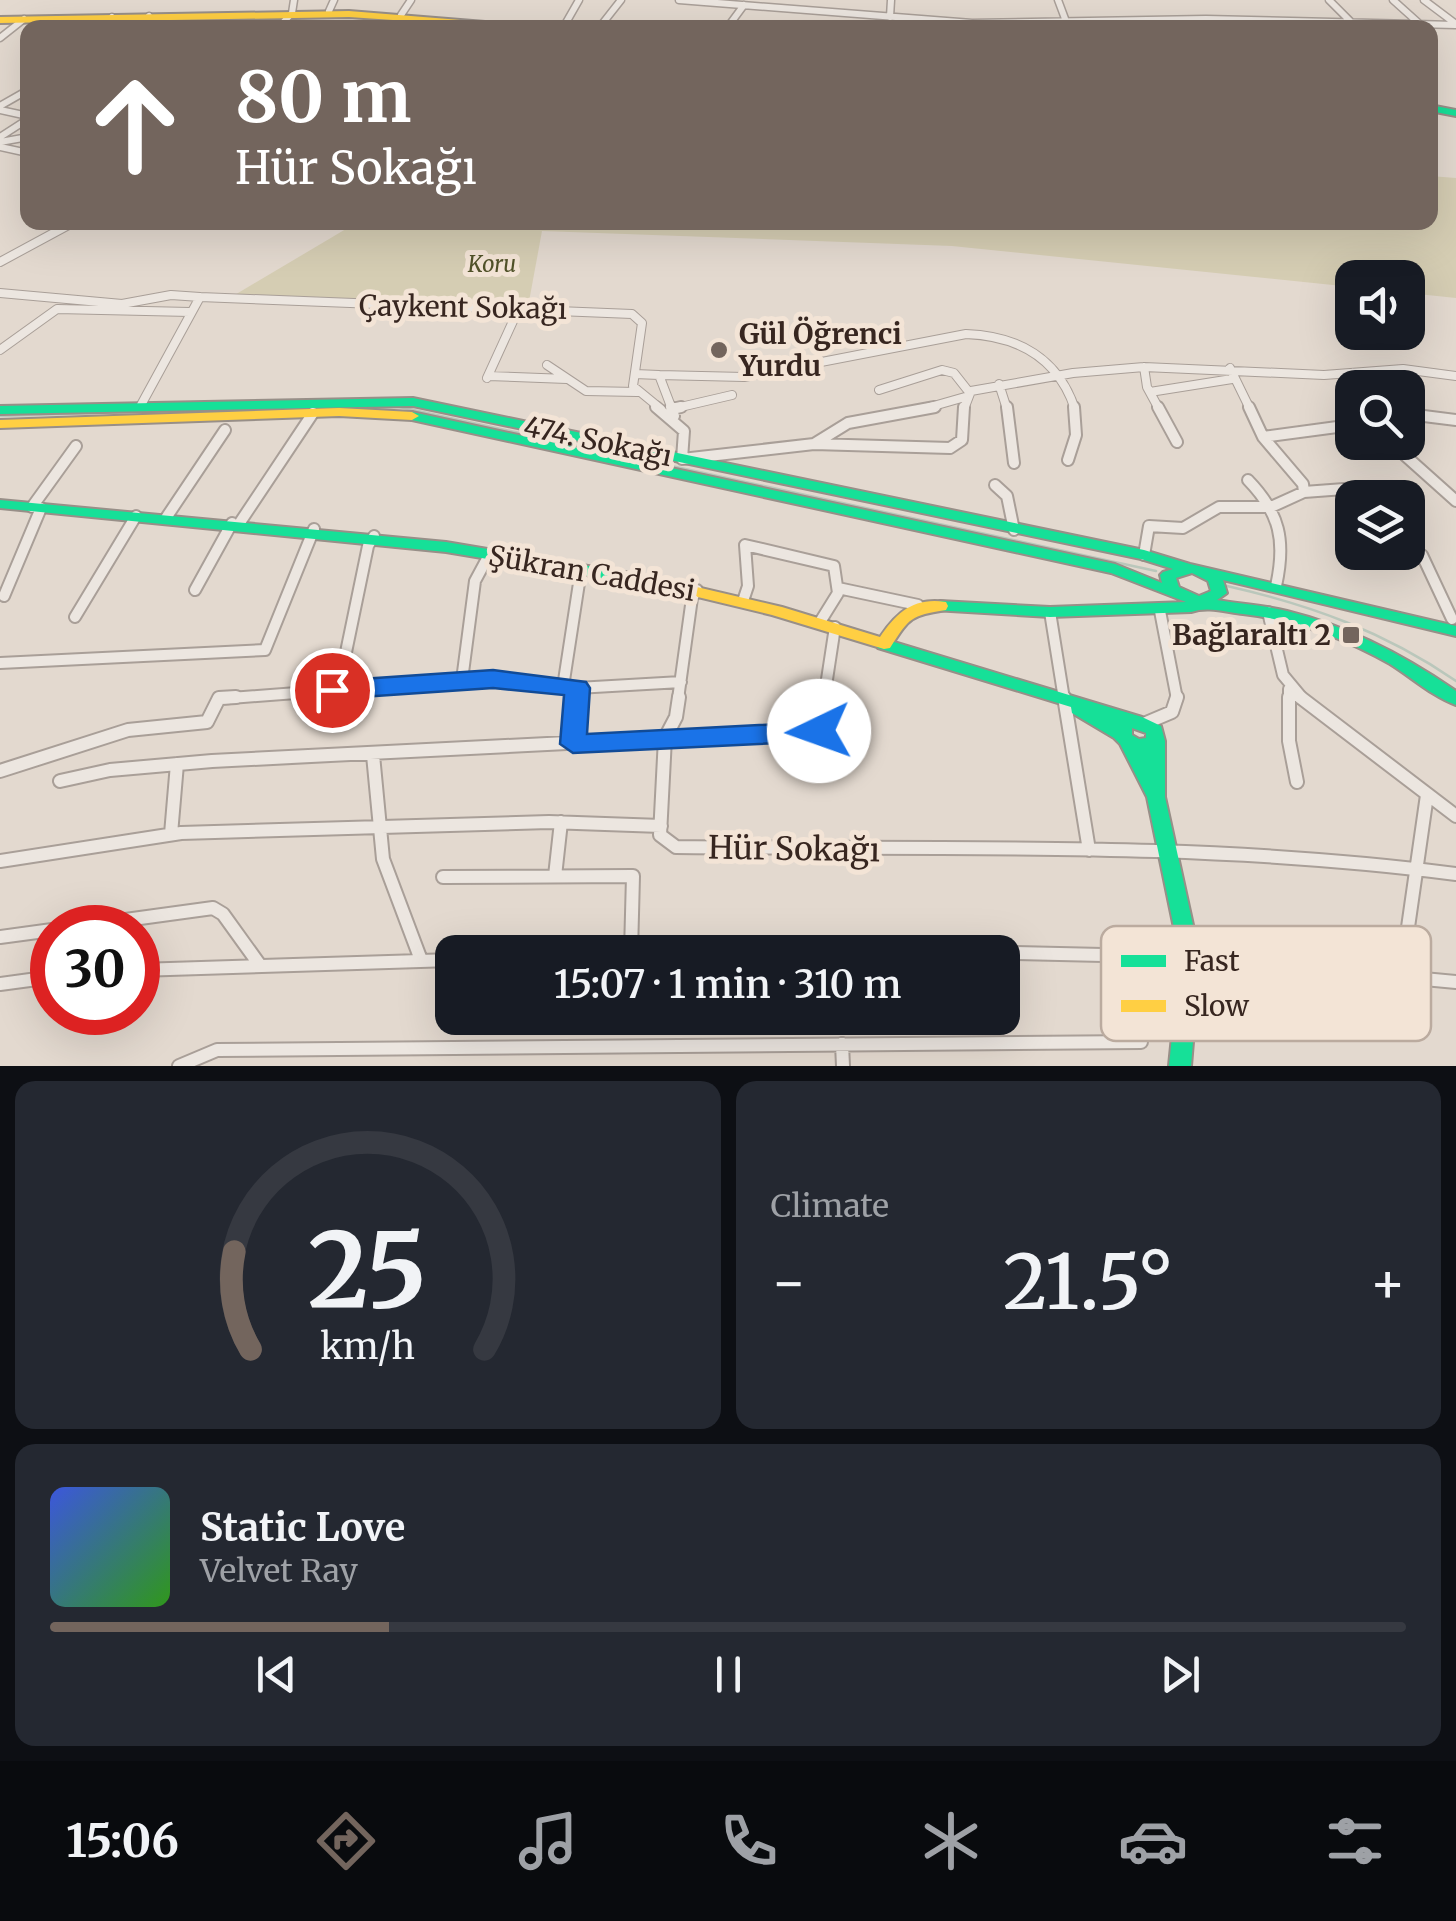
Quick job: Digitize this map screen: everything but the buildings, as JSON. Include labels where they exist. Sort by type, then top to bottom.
[{"type":"street","points":[[401,15],[411,0]]},
{"type":"street","points":[[605,20],[622,0]]},
{"type":"street","points":[[679,0],[965,20]]},
{"type":"street","points":[[890,17],[891,0]]},
{"type":"street","points":[[1329,0],[1348,20]]},
{"type":"street","points":[[1393,0],[1415,20]]},
{"type":"street","points":[[1424,0],[1456,25]]},
{"type":"street","points":[[733,20],[744,5]]},
{"type":"street","points":[[171,20],[293,6],[331,6],[434,20]]},
{"type":"street","points":[[0,20],[52,20]]},
{"type":"street","points":[[1159,20],[1248,20]]},
{"type":"street","points":[[0,38],[20,22]]},
{"type":"street","points":[[0,142],[20,125]]},
{"type":"street","points":[[0,262],[59,230]]},
{"type":"street","name":"Çaykent Sokağı","points":[[0,293],[122,304],[171,294],[636,315],[642,324],[636,392]]},
{"type":"street","points":[[141,406],[200,297]]},
{"type":"street","points":[[0,350],[46,314],[61,308],[190,312]]},
{"type":"street","points":[[519,308],[487,378],[568,379]]},
{"type":"street","points":[[635,374],[744,377],[979,333],[1020,341],[1060,375],[1077,416],[1076,442],[1068,460]]},
{"type":"street","points":[[548,365],[591,392],[636,392],[673,413],[732,395]]},
{"type":"street","points":[[1144,367],[1150,392],[1177,442]]},
{"type":"street","points":[[814,444],[854,421],[928,410],[999,384],[1060,375],[1144,367],[1231,374],[1335,373]]},
{"type":"street","points":[[659,375],[686,439],[682,459],[814,444],[950,448],[962,440],[967,394],[954,374],[945,370],[879,390]]},
{"type":"street","points":[[1425,372],[1456,376]]},
{"type":"street","points":[[1150,392],[1231,374]]},
{"type":"street","points":[[1231,374],[1264,437],[1303,484],[1304,492]]},
{"type":"street","points":[[999,384],[1006,401],[1014,463]]},
{"type":"street","name":"474. Sokağı","points":[[0,424],[413,402],[1144,555],[1412,623],[1455,623]]},
{"type":"street","points":[[195,590],[235,523],[315,407]]},
{"type":"street","name":"474. Sokağı","points":[[0,410],[315,407],[389,413],[1115,570],[1200,601]]},
{"type":"street","points":[[1425,416],[1456,420]]},
{"type":"street","points":[[1264,437],[1335,427]]},
{"type":"street","points":[[166,518],[224,430]]},
{"type":"street","points":[[4,596],[37,508],[76,446]]},
{"type":"street","points":[[1414,460],[1451,488],[1456,501]]},
{"type":"street","points":[[1248,480],[1272,507],[1285,548],[1276,586]]},
{"type":"street","points":[[995,484],[1006,496],[1014,530]]},
{"type":"street","points":[[1144,555],[1148,526],[1183,528],[1224,506],[1272,507],[1304,492],[1335,490]]},
{"type":"street","name":"Şükran Caddesi","points":[[0,504],[314,528],[697,590],[828,625],[1061,699]]},
{"type":"street","points":[[76,617],[136,516]]},
{"type":"street","points":[[0,663],[265,650],[314,528]]},
{"type":"street","points":[[345,656],[368,546],[374,536]]},
{"type":"street","points":[[60,781],[177,764],[819,731],[828,625],[838,588],[834,566],[745,546],[748,586],[743,601]]},
{"type":"street","points":[[462,680],[475,581],[489,555]]},
{"type":"street","points":[[1425,561],[1455,623]]},
{"type":"street","points":[[838,588],[918,605],[1050,612],[1160,610],[1192,607],[1212,598],[1221,589],[1216,578],[1193,568],[1172,572],[1170,589],[1160,610],[1178,702],[1172,712],[1123,725],[1124,738],[1156,797]]},
{"type":"street","points":[[563,687],[580,570]]},
{"type":"street","points":[[0,861],[171,834],[561,822],[660,826],[666,738],[676,717],[697,590]]},
{"type":"street","points":[[1200,601],[1268,612],[1370,642],[1456,699]]},
{"type":"street","points":[[884,644],[904,613],[918,605]]},
{"type":"street","points":[[1050,612],[1088,850]]},
{"type":"street","points":[[1268,612],[1289,688],[1289,741],[1297,782]]},
{"type":"street","points":[[0,770],[128,730],[207,722],[219,698],[462,680],[514,680],[577,688],[680,682]]},
{"type":"street","points":[[573,744],[577,688]]},
{"type":"street","points":[[1289,688],[1456,816]]},
{"type":"street","points":[[1061,699],[1141,722],[1157,732],[1156,797],[1184,926]]},
{"type":"street","points":[[1061,699],[1124,738],[1144,746],[1156,741]]},
{"type":"street","points":[[373,755],[383,826],[383,859],[421,960]]},
{"type":"street","points":[[171,834],[177,764]]},
{"type":"street","points":[[1409,926],[1427,795]]},
{"type":"street","points":[[555,876],[561,822]]},
{"type":"street","name":"Hür Sokağı","points":[[660,826],[660,836],[676,847],[1088,850],[1299,858],[1456,874]]},
{"type":"street","points":[[443,877],[633,876],[631,935]]},
{"type":"street","points":[[160,915],[213,908],[223,914],[259,964]]},
{"type":"street","points":[[0,938],[30,933]]},
{"type":"street","points":[[1020,953],[1101,955]]},
{"type":"street","points":[[160,969],[435,960]]},
{"type":"street","points":[[0,984],[30,979]]},
{"type":"street","points":[[1431,979],[1456,982]]},
{"type":"street","points":[[1180,1066],[1182,1041]]},
{"type":"street","points":[[179,1066],[217,1050],[1142,1042]]},
{"type":"street","points":[[842,1044],[844,1066]]},
{"type":"green space","name":"Koru","points":[[1438,177],[1456,178],[1456,298],[1425,295],[1425,260],[1335,260],[1335,285],[952,246],[542,231],[528,307],[233,296],[344,230],[1438,230]]},
{"type":"waterway","points":[[395,406],[1156,571]]},
{"type":"waterway","points":[[0,416],[162,411]]},
{"type":"waterway","points":[[1227,586],[1346,622],[1402,648],[1456,681]]},
{"type":"traffic: fast","points":[[1438,110],[1456,113]]},
{"type":"traffic: fast","points":[[0,410],[413,402],[1144,555],[1187,568]]},
{"type":"traffic: fast","points":[[412,416],[1115,569],[1176,594]]},
{"type":"traffic: fast","points":[[0,504],[446,547],[654,582]]},
{"type":"traffic: fast","points":[[1201,601],[1219,593],[1215,578],[1193,568],[1168,575],[1172,590],[1199,601],[1284,615],[1352,638],[1416,672],[1456,699]]},
{"type":"traffic: fast","points":[[1208,571],[1456,631]]},
{"type":"traffic: fast","points":[[940,606],[1050,612],[1191,607],[1199,601]]},
{"type":"traffic: fast","points":[[884,644],[1136,721]]},
{"type":"traffic: fast","points":[[1078,709],[1121,734]]},
{"type":"traffic: fast","points":[[1136,721],[1155,730],[1155,743],[1137,746],[1123,738],[1123,725],[1136,721]]},
{"type":"traffic: fast","points":[[1156,741],[1156,797]]},
{"type":"traffic: fast","points":[[1128,742],[1156,797],[1183,926]]},
{"type":"traffic: fast","points":[[1180,1066],[1182,1041]]},
{"type":"traffic: slow","points":[[0,20],[349,14],[438,20]]},
{"type":"traffic: slow","points":[[0,424],[339,412],[412,416]]},
{"type":"traffic: slow","points":[[654,582],[776,611],[884,644],[906,614],[920,607],[940,606]]},
{"type":"place","name":"Gül Öğrenci Yurdu","points":[[719,350]]},
{"type":"place","name":"Bağlaraltı 2","points":[[1351,635]]},
{"type":"route","points":[[332,690],[493,679],[577,688],[573,744],[819,731]]}]
